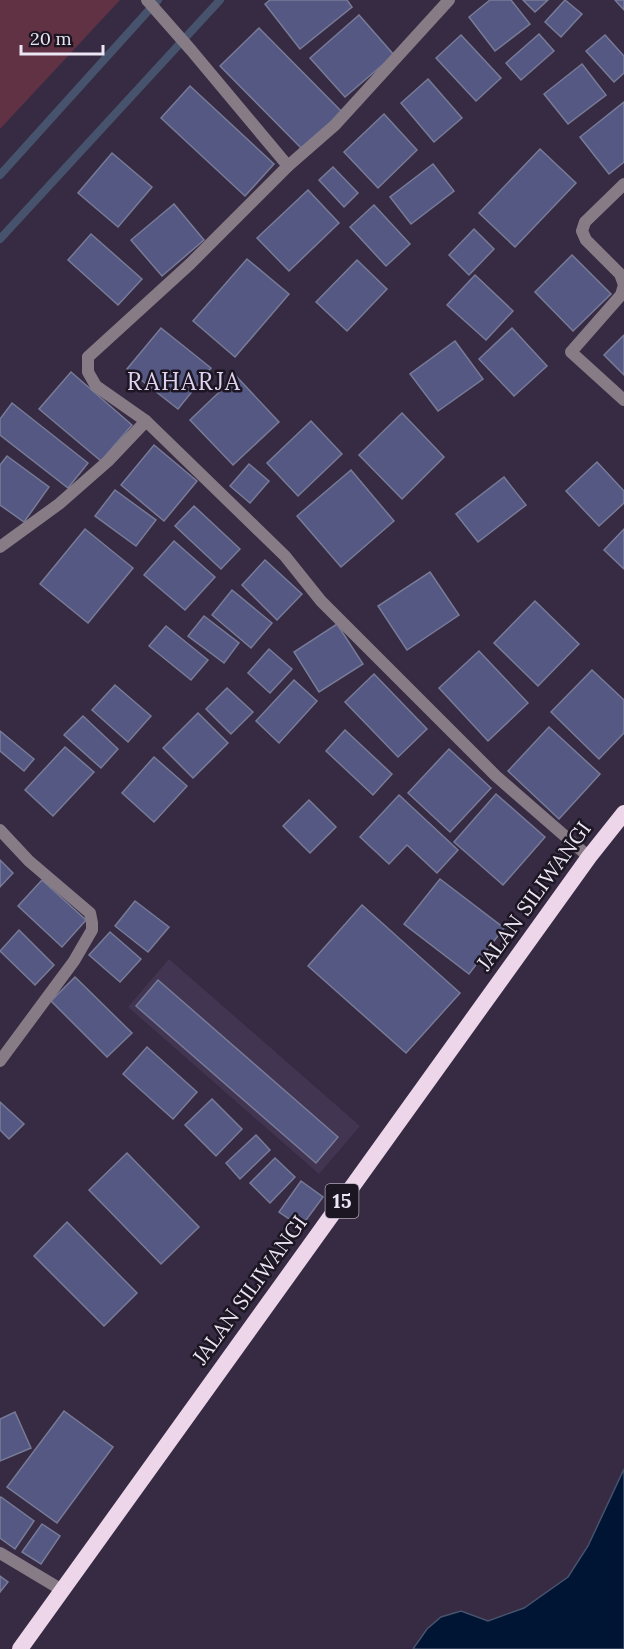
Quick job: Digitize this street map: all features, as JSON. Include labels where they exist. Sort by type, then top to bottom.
[{"type":"highway","name":"JALAN SILIWANGI","points":[[20,1649],[589,857],[624,813]]},
{"type":"street","points":[[449,0],[335,125],[288,166],[190,264],[88,357],[88,372],[96,386],[146,421],[285,556],[321,601],[496,776],[589,857]]},
{"type":"street","points":[[147,1],[288,166]]},
{"type":"street","points":[[624,184],[585,222],[582,231],[586,240],[621,274],[624,285],[621,295],[571,352],[624,400]]},
{"type":"street","points":[[0,547],[59,504],[108,461],[146,421]]},
{"type":"street","points":[[0,831],[29,861],[90,913],[92,930],[74,961],[0,1061]]},
{"type":"street","points":[[0,1553],[62,1590]]},
{"type":"shaded area","points":[[0,0],[120,0],[0,129]]},
{"type":"shaded area","points":[[169,959],[360,1126],[319,1174],[128,1007]]},
{"type":"water","points":[[624,1469],[624,1649],[413,1649],[427,1629],[441,1617],[461,1611],[488,1621],[524,1608],[568,1577],[588,1546]]},
{"type":"building","points":[[270,0],[347,0],[352,7],[300,49],[265,4]]},
{"type":"building","points":[[490,0],[511,0],[530,24],[495,51],[469,17]]},
{"type":"building","points":[[523,0],[548,0],[535,12]]},
{"type":"building","points":[[565,0],[582,14],[561,37],[545,22]]},
{"type":"building","points":[[615,0],[624,0],[624,10]]},
{"type":"building","points":[[359,15],[394,55],[345,97],[310,58]]},
{"type":"building","points":[[259,28],[342,112],[303,150],[220,66]]},
{"type":"building","points":[[539,34],[554,51],[521,80],[506,63]]},
{"type":"building","points":[[461,35],[501,78],[476,101],[436,58]]},
{"type":"building","points":[[605,35],[624,56],[624,73],[614,82],[586,51]]},
{"type":"building","points":[[582,64],[606,95],[568,124],[544,94]]},
{"type":"building","points":[[428,79],[462,118],[434,142],[401,103]]},
{"type":"building","points":[[190,86],[274,164],[245,196],[161,118]]},
{"type":"building","points":[[624,102],[624,162],[609,174],[580,137]]},
{"type":"building","points":[[384,114],[417,150],[378,188],[344,152]]},
{"type":"building","points":[[540,149],[576,183],[515,247],[479,213]]},
{"type":"building","points":[[112,153],[152,187],[118,227],[78,193]]},
{"type":"building","points":[[433,164],[454,191],[411,224],[390,197]]},
{"type":"building","points":[[333,167],[358,193],[344,207],[319,180]]},
{"type":"building","points":[[308,190],[339,223],[289,271],[257,238]]},
{"type":"building","points":[[174,204],[204,240],[162,276],[131,240]]},
{"type":"building","points":[[374,205],[410,244],[386,266],[350,227]]},
{"type":"building","points":[[474,229],[494,249],[469,275],[449,255]]},
{"type":"building","points":[[91,234],[142,279],[118,305],[68,260]]},
{"type":"building","points":[[572,255],[611,294],[573,331],[535,292]]},
{"type":"building","points":[[247,259],[289,294],[235,357],[193,321]]},
{"type":"building","points":[[357,260],[387,289],[347,331],[316,302]]},
{"type":"building","points":[[475,275],[513,311],[486,340],[447,305]]},
{"type":"building","points":[[161,328],[211,368],[178,409],[127,369]]},
{"type":"building","points":[[512,328],[547,366],[514,396],[479,359]]},
{"type":"building","points":[[624,335],[624,375],[604,355]]},
{"type":"building","points":[[455,341],[483,379],[438,411],[410,374]]},
{"type":"building","points":[[71,372],[132,425],[101,461],[39,409]]},
{"type":"building","points":[[236,376],[279,422],[233,465],[190,420]]},
{"type":"building","points":[[12,403],[88,463],[68,488],[0,435],[0,419]]},
{"type":"building","points":[[402,413],[444,457],[402,499],[359,455]]},
{"type":"building","points":[[311,421],[342,454],[298,496],[267,463]]},
{"type":"building","points":[[154,445],[197,481],[164,521],[121,485]]},
{"type":"building","points":[[7,456],[49,487],[24,522],[0,505],[0,465]]},
{"type":"building","points":[[597,462],[624,491],[624,503],[599,526],[566,491]]},
{"type":"building","points":[[249,464],[269,481],[250,503],[230,486]]},
{"type":"building","points":[[351,470],[394,521],[341,567],[297,516]]},
{"type":"building","points":[[504,477],[526,505],[478,542],[456,514]]},
{"type":"building","points":[[115,490],[156,520],[136,546],[95,516]]},
{"type":"building","points":[[194,506],[240,549],[221,569],[175,526]]},
{"type":"building","points":[[85,529],[133,568],[88,623],[40,584]]},
{"type":"building","points":[[624,529],[624,569],[604,550]]},
{"type":"building","points":[[174,541],[215,577],[185,610],[144,575]]},
{"type":"building","points":[[265,560],[302,594],[277,620],[242,585]]},
{"type":"building","points":[[430,572],[459,615],[407,650],[378,606]]},
{"type":"building","points":[[232,590],[272,623],[251,648],[212,615]]},
{"type":"building","points":[[535,601],[579,644],[538,686],[494,643]]},
{"type":"building","points":[[204,616],[239,643],[224,663],[188,636]]},
{"type":"building","points":[[337,624],[363,664],[319,692],[294,652]]},
{"type":"building","points":[[166,626],[208,660],[191,680],[149,646]]},
{"type":"building","points":[[269,649],[292,669],[270,693],[248,673]]},
{"type":"building","points":[[479,651],[528,703],[488,741],[439,688]]},
{"type":"building","points":[[592,670],[624,700],[624,733],[599,759],[551,712]]},
{"type":"building","points":[[374,674],[427,729],[398,757],[345,702]]},
{"type":"building","points":[[294,680],[317,701],[279,743],[256,721]]},
{"type":"building","points":[[115,685],[151,716],[128,742],[92,710]]},
{"type":"building","points":[[227,688],[253,712],[231,734],[206,709]]},
{"type":"building","points":[[198,713],[228,743],[193,778],[163,748]]},
{"type":"building","points":[[83,716],[118,749],[101,768],[64,735]]},
{"type":"building","points":[[549,727],[600,774],[559,819],[508,771]]},
{"type":"building","points":[[345,730],[392,774],[373,795],[326,751]]},
{"type":"building","points":[[0,731],[34,759],[24,771],[0,751]]},
{"type":"building","points":[[65,747],[94,772],[53,816],[25,790]]},
{"type":"building","points":[[449,749],[491,788],[450,832],[408,793]]},
{"type":"building","points":[[154,757],[187,786],[154,822],[122,793]]},
{"type":"building","points":[[496,794],[545,837],[503,885],[454,842]]},
{"type":"building","points":[[399,795],[458,850],[437,873],[407,845],[389,864],[360,837]]},
{"type":"building","points":[[309,800],[336,827],[310,853],[283,826]]},
{"type":"building","points":[[0,860],[13,873],[0,887]]},
{"type":"building","points":[[440,879],[504,928],[469,974],[404,924]]},
{"type":"building","points":[[42,880],[86,920],[62,947],[18,906]]},
{"type":"building","points":[[135,901],[169,927],[148,952],[115,926]]},
{"type":"building","points":[[362,905],[460,993],[406,1053],[308,966]]},
{"type":"building","points":[[19,930],[54,965],[35,985],[0,951]]},
{"type":"building","points":[[110,932],[141,959],[120,982],[89,955]]},
{"type":"building","points":[[75,977],[132,1033],[107,1057],[51,1001]]},
{"type":"building","points":[[158,980],[338,1137],[316,1163],[136,1006]]},
{"type":"building","points":[[147,1047],[197,1092],[173,1119],[123,1074]]},
{"type":"building","points":[[212,1099],[242,1129],[216,1156],[185,1125]]},
{"type":"building","points":[[0,1102],[24,1124],[9,1139],[0,1130]]},
{"type":"building","points":[[256,1135],[270,1150],[240,1179],[226,1163]]},
{"type":"building","points":[[127,1153],[199,1227],[161,1264],[89,1190]]},
{"type":"building","points":[[275,1158],[295,1177],[270,1203],[250,1183]]},
{"type":"building","points":[[301,1181],[323,1197],[301,1227],[279,1212]]},
{"type":"building","points":[[67,1222],[137,1293],[104,1326],[34,1256]]},
{"type":"building","points":[[64,1411],[113,1447],[57,1523],[7,1487]]},
{"type":"building","points":[[15,1412],[31,1448],[0,1461],[0,1419]]},
{"type":"building","points":[[1,1497],[34,1521],[15,1549],[0,1538]]},
{"type":"building","points":[[42,1524],[60,1536],[41,1564],[22,1552]]},
{"type":"building","points":[[0,1576],[8,1582],[0,1592]]},
{"type":"waterway","points":[[0,175],[158,0]]},
{"type":"waterway","points":[[0,239],[220,0]]},
{"type":"district","name":"RAHARJA","points":[[184,382]]}]
